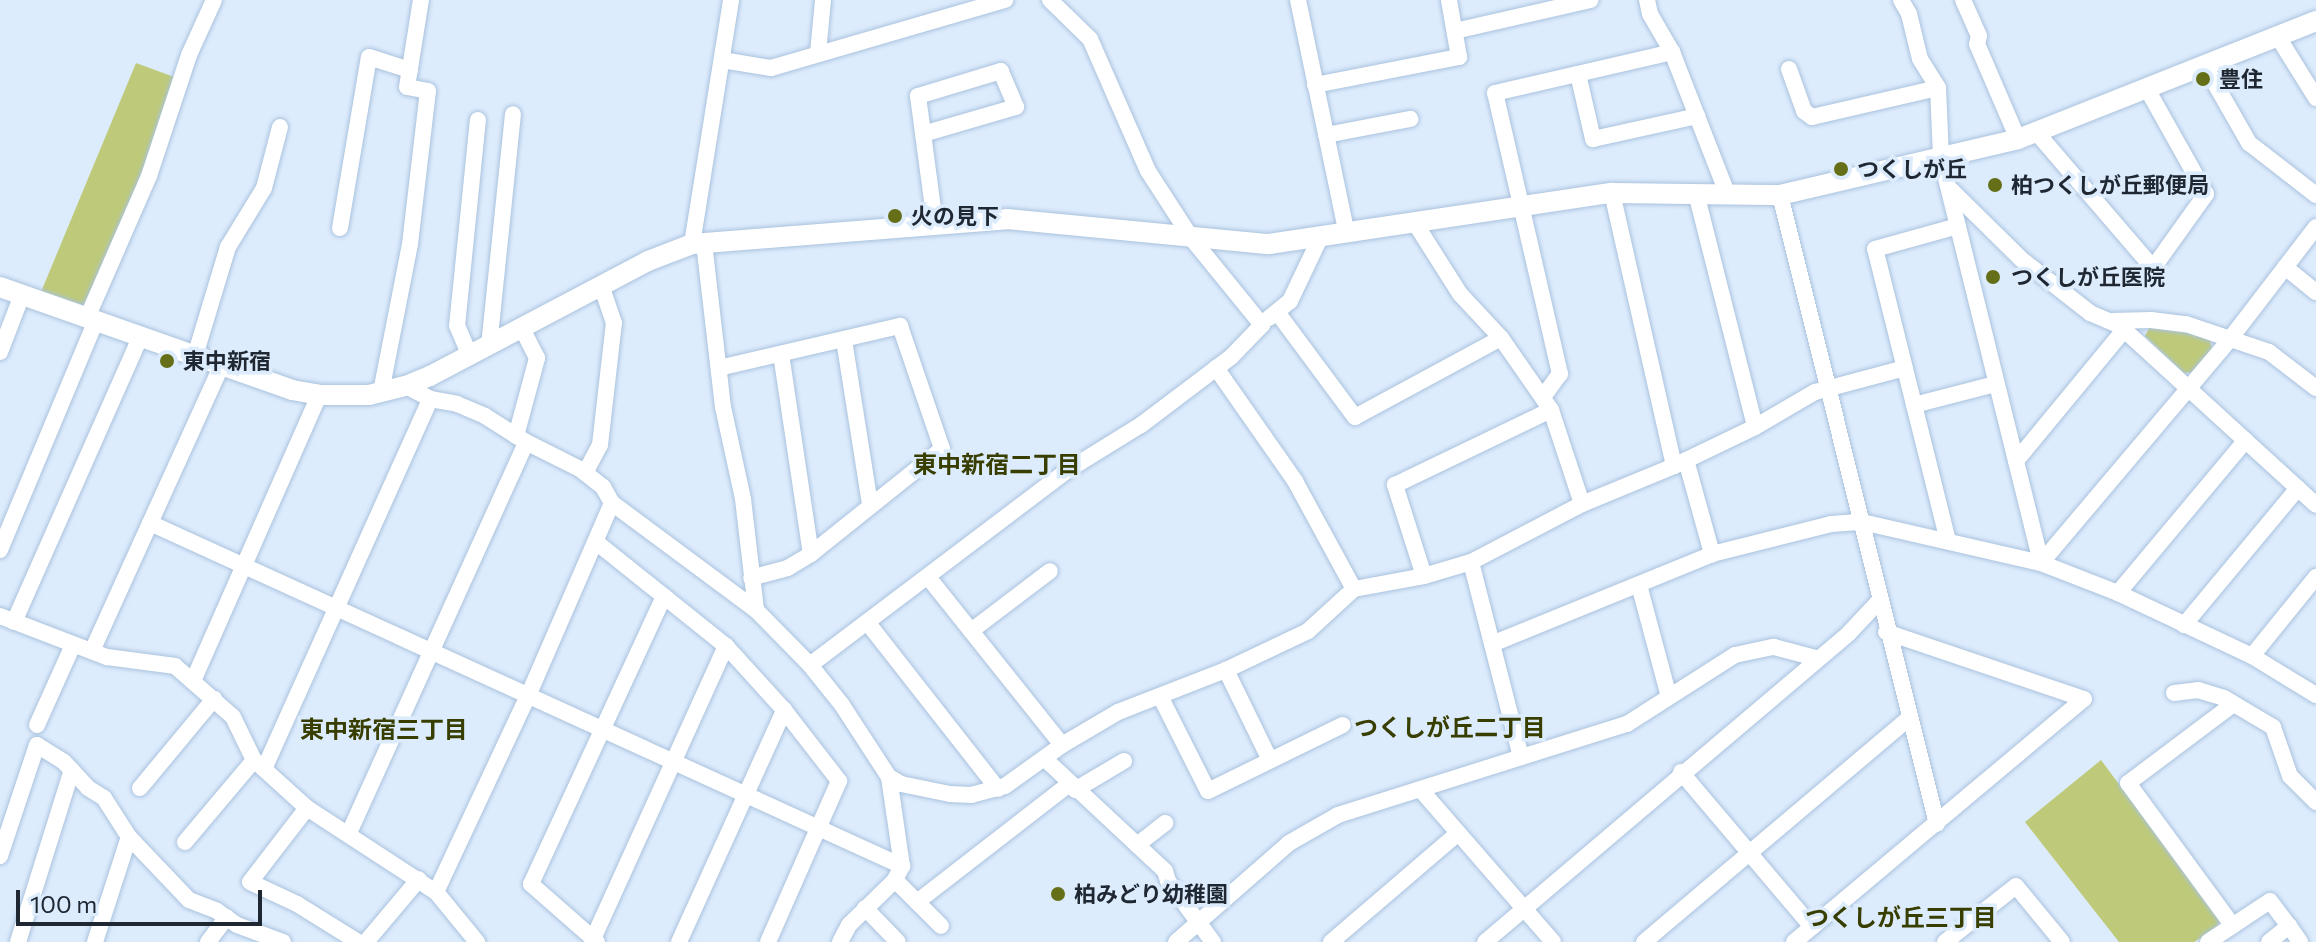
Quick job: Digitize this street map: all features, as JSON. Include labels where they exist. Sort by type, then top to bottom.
[{"type":"street","points":[[0,550],[149,176],[189,55],[214,0]]},
{"type":"street","points":[[381,392],[410,244],[428,91],[407,87],[421,0]]},
{"type":"street","points":[[731,0],[698,244],[723,407],[743,499],[756,610]]},
{"type":"street","points":[[818,53],[823,0]]},
{"type":"street","points":[[722,60],[771,68],[944,7],[1005,0]]},
{"type":"street","points":[[1050,0],[1090,39],[1148,171],[1192,239],[1262,325]]},
{"type":"street","points":[[1298,0],[1347,234]]},
{"type":"street","points":[[1315,85],[1459,57],[1449,0]]},
{"type":"street","points":[[1455,31],[1526,8],[1590,0]]},
{"type":"street","points":[[1647,0],[1650,14],[1672,52],[1727,193]]},
{"type":"street","points":[[1901,0],[1909,14],[1920,59],[1938,88],[1941,158],[2041,563]]},
{"type":"street","points":[[1963,0],[1979,36],[1977,44],[2028,136],[2153,268],[2206,194],[2147,89]]},
{"type":"street","points":[[0,287],[292,390],[353,397],[406,386],[470,356],[669,251],[698,244],[1007,219],[1269,244],[1612,193],[1780,195],[2028,136],[2316,21]]},
{"type":"street","points":[[2278,37],[2316,98]]},
{"type":"street","points":[[1424,576],[1395,485],[1547,404],[1560,374],[1495,93],[1672,52]]},
{"type":"street","points":[[340,228],[369,57],[410,70]]},
{"type":"street","points":[[2205,66],[2249,143],[2316,195]]},
{"type":"street","points":[[1789,69],[1804,111],[1812,117],[1938,88]]},
{"type":"street","points":[[923,134],[1016,107],[1001,71],[918,96],[923,134],[935,223]]},
{"type":"street","points":[[1578,74],[1593,139],[1698,116]]},
{"type":"street","points":[[489,346],[513,114]]},
{"type":"street","points":[[1326,135],[1410,119]]},
{"type":"street","points":[[470,356],[457,326],[478,120]]},
{"type":"street","points":[[195,356],[228,247],[264,188],[280,127]]},
{"type":"street","points":[[1949,189],[2021,259],[2090,313],[2117,325],[2190,387],[2316,505]]},
{"type":"street","points":[[1612,193],[1680,463],[1712,554]]},
{"type":"street","points":[[1696,193],[1755,427]]},
{"type":"street","points":[[1780,195],[1862,522],[1886,632],[1937,824]]},
{"type":"street","points":[[1415,223],[1460,294],[1501,338],[1547,404],[1582,504]]},
{"type":"street","points":[[1948,541],[1875,249],[1958,226]]},
{"type":"street","points":[[2041,563],[2230,339],[2316,227]]},
{"type":"street","points":[[810,665],[1068,470],[1132,431],[1216,368],[1290,301],[1320,238]]},
{"type":"street","points":[[2285,267],[2316,292]]},
{"type":"street","points":[[585,473],[600,445],[614,323],[601,285]]},
{"type":"street","points":[[0,352],[22,295]]},
{"type":"street","points":[[1277,312],[1355,417],[1501,338]]},
{"type":"street","points":[[2016,461],[2117,325],[2151,320],[2186,324],[2269,352],[2316,388]]},
{"type":"street","points":[[719,368],[900,326],[942,449],[811,554],[788,568],[751,578]]},
{"type":"street","points":[[349,833],[432,650],[521,439],[537,358],[522,328]]},
{"type":"street","points":[[140,337],[7,619],[73,645],[134,663],[175,666],[233,717],[259,765],[307,808],[436,892],[477,942]]},
{"type":"street","points":[[844,340],[870,505]]},
{"type":"street","points":[[781,354],[811,554]]},
{"type":"street","points":[[92,651],[221,366]]},
{"type":"street","points":[[1216,368],[1295,481],[1354,589]]},
{"type":"street","points":[[406,386],[430,399],[457,404],[485,416],[585,473],[603,487],[612,503],[756,610],[810,665],[842,705],[889,777],[901,784],[971,795],[998,789],[1062,745],[1118,712],[1226,670],[1308,631],[1354,589],[1424,576],[1471,562],[1582,504],[1755,427],[1815,392],[1905,368]]},
{"type":"street","points":[[1914,405],[1996,384]]},
{"type":"street","points":[[193,681],[319,395]]},
{"type":"street","points":[[185,842],[259,765],[339,610],[430,399]]},
{"type":"street","points":[[2118,593],[2246,440]]},
{"type":"street","points":[[2184,625],[2298,488]]},
{"type":"street","points":[[436,892],[528,696],[612,503]]},
{"type":"street","points":[[1492,644],[1712,554],[1831,524],[1862,522],[2041,563],[2118,593],[2252,656],[2316,695]]},
{"type":"street","points":[[150,523],[821,829],[898,873],[917,902],[941,926]]},
{"type":"street","points":[[596,542],[726,646],[784,710],[839,781],[821,829],[768,942]]},
{"type":"street","points":[[1471,562],[1521,757]]},
{"type":"street","points":[[971,631],[1050,571]]},
{"type":"street","points":[[928,577],[1062,745]]},
{"type":"street","points":[[2252,656],[2316,577]]},
{"type":"street","points":[[1639,585],[1669,697]]},
{"type":"street","points":[[664,596],[531,884],[595,940],[726,646]]},
{"type":"street","points":[[1485,942],[1681,772],[1849,633],[1879,601]]},
{"type":"street","points":[[867,622],[998,789]]},
{"type":"street","points":[[1794,942],[2084,699],[1886,632]]},
{"type":"street","points":[[37,725],[73,645]]},
{"type":"street","points":[[1176,942],[1289,843],[1338,815],[1627,724],[1735,655],[1774,647],[1816,658]]},
{"type":"street","points":[[1226,670],[1269,758]]},
{"type":"street","points":[[2174,693],[2198,690],[2273,727],[2290,776],[2316,802]]},
{"type":"street","points":[[1160,696],[1208,791],[1269,758],[1343,725]]},
{"type":"street","points":[[140,788],[214,699]]},
{"type":"street","points":[[2232,705],[2128,783],[2233,926]]},
{"type":"street","points":[[679,942],[784,710]]},
{"type":"street","points":[[1644,942],[1909,718]]},
{"type":"street","points":[[0,856],[37,745],[104,798],[129,837],[189,900],[227,917],[237,925],[283,942]]},
{"type":"street","points":[[1045,759],[1165,871],[1168,881],[1213,942]]},
{"type":"street","points":[[917,902],[1072,787],[1124,761]]},
{"type":"street","points":[[18,942],[72,770]]},
{"type":"street","points":[[1681,772],[1812,927]]},
{"type":"street","points":[[840,942],[849,925],[898,873],[889,777]]},
{"type":"street","points":[[1421,790],[1553,942]]},
{"type":"street","points":[[307,808],[250,882],[297,904],[358,942]]},
{"type":"street","points":[[1137,845],[1165,823]]},
{"type":"street","points":[[1331,942],[1458,833]]},
{"type":"street","points":[[95,942],[129,837]]},
{"type":"street","points":[[366,942],[419,879]]},
{"type":"street","points":[[1952,940],[2016,886],[2062,942]]},
{"type":"street","points":[[2208,942],[2270,901],[2300,942]]},
{"type":"street","points":[[865,908],[898,942]]},
{"type":"street","points":[[208,942],[227,917]]},
{"type":"street","points":[[2269,942],[2289,926]]},
{"type":"green space","points":[[136,63],[177,78],[144,175],[84,305],[41,292]]},
{"type":"green space","points":[[2149,328],[2185,332],[2210,340],[2212,348],[2192,372],[2184,373],[2145,336]]},
{"type":"green space","points":[[2101,760],[2220,920],[2217,928],[2194,942],[2119,942],[2025,822]]},
{"type":"place","name":"豊住","points":[[2203,79]]},
{"type":"place","name":"つくしが丘","points":[[1841,169]]},
{"type":"place","name":"柏つくしが丘郵便局","points":[[1995,185]]},
{"type":"place","name":"火の見下","points":[[895,216]]},
{"type":"place","name":"つくしが丘医院","points":[[1993,277]]},
{"type":"place","name":"東中新宿","points":[[167,361]]},
{"type":"place","name":"柏みどり幼稚園","points":[[1058,894]]},
{"type":"district","name":"東中新宿二丁目","points":[[997,464]]},
{"type":"district","name":"つくしが丘二丁目","points":[[1450,727]]},
{"type":"district","name":"東中新宿三丁目","points":[[384,729]]},
{"type":"district","name":"つくしが丘三丁目","points":[[1901,917]]}]
